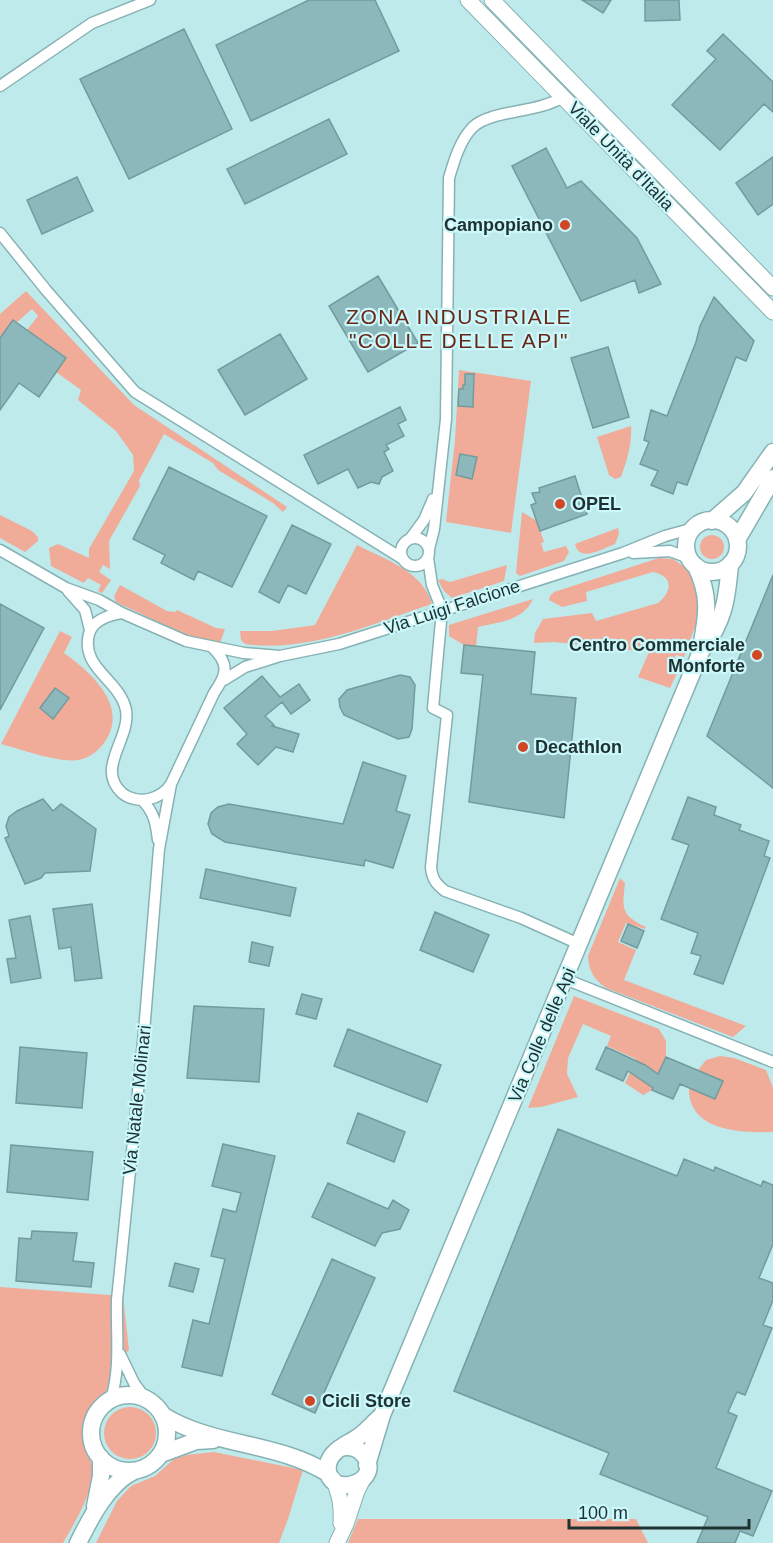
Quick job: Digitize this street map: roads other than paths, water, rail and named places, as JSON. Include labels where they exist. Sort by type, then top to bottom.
[{"type":"main road","points":[[712,520],[728,526],[737,540],[738,549],[730,564],[723,570],[713,572],[704,570],[692,562],[687,542],[694,528],[702,522],[712,520],[744,493],[773,452]]},
{"type":"main road","points":[[737,540],[773,478]]},
{"type":"main road","name":"Via Colle delle Api","points":[[366,1471],[372,1442],[382,1415],[700,654],[707,611],[704,584],[692,562]]},
{"type":"main road","name":"Via Colle delle Api","points":[[700,654],[716,633],[727,598],[730,564]]},
{"type":"main road","points":[[134,1471],[116,1468],[101,1458],[92,1438],[92,1426],[102,1406],[122,1395],[145,1398],[152,1402],[164,1416],[182,1427],[220,1439],[289,1455],[317,1466],[343,1486],[355,1485],[366,1471],[366,1459],[358,1450],[346,1447],[319,1455],[289,1455]]},
{"type":"main road","name":"Via Colle delle Api","points":[[338,1450],[360,1436],[382,1415]]},
{"type":"main road","points":[[78,1543],[94,1513],[114,1485],[134,1471],[154,1462],[161,1454],[167,1442],[168,1429],[164,1416]]},
{"type":"main road","points":[[161,1454],[196,1442],[220,1439]]},
{"type":"main road","points":[[331,1476],[329,1462],[338,1450]]},
{"type":"main road","points":[[94,1513],[101,1476],[101,1458]]},
{"type":"street","points":[[0,86],[93,23],[150,0]]},
{"type":"street","name":"Viale Unità d'Italia","points":[[468,0],[773,312]]},
{"type":"street","name":"Viale Unità d'Italia","points":[[492,0],[773,288]]},
{"type":"street","points":[[407,562],[421,565],[428,554],[434,529],[442,463],[446,419],[449,178],[455,159],[473,127],[485,119],[545,106],[563,97]]},
{"type":"street","points":[[0,233],[46,290],[135,392],[376,541],[407,562],[432,585]]},
{"type":"street","points":[[407,562],[401,550],[424,520],[437,491]]},
{"type":"street","name":"Via Luigi Falcione","points":[[224,680],[245,667],[280,656],[339,644],[694,528]]},
{"type":"street","points":[[376,541],[419,538],[424,541],[432,585],[442,610],[433,708],[447,715],[431,867],[432,877],[444,891],[521,918],[579,944]]},
{"type":"street","points":[[0,550],[66,588],[85,610],[90,630],[87,643],[92,660],[99,671],[116,688],[126,711],[124,733],[112,760],[112,777],[123,794],[142,800],[151,799],[164,793],[171,784]]},
{"type":"street","name":"Via Luigi Falcione","points":[[623,553],[670,551],[692,562]]},
{"type":"street","name":"Via Luigi Falcione","points":[[66,588],[99,600],[164,633],[212,647],[280,656]]},
{"type":"street","points":[[90,630],[102,619],[122,613]]},
{"type":"street","points":[[212,647],[220,655],[224,664],[224,680]]},
{"type":"street","name":"Via Natale Molinari","points":[[111,1399],[116,1384],[119,1351],[117,1300],[144,1032],[159,849],[171,784],[214,693],[224,680]]},
{"type":"street","name":"Via Natale Molinari","points":[[142,800],[151,808],[154,816],[159,849]]},
{"type":"street","points":[[565,979],[773,1062]]},
{"type":"street","name":"Via Natale Molinari","points":[[119,1351],[134,1383],[145,1398]]},
{"type":"street","name":"Via Colle delle Api","points":[[339,1539],[366,1471]]},
{"type":"street","name":"Via Colle delle Api","points":[[331,1476],[340,1494],[342,1506],[339,1539]]},
{"type":"place","name":"Campopiano","points":[[565,225]]},
{"type":"place","name":"OPEL","points":[[560,504]]},
{"type":"place","name":"Centro Commerciale Monforte","points":[[757,655]]},
{"type":"place","name":"Decathlon","points":[[523,747]]},
{"type":"place","name":"Cicli Store","points":[[310,1401]]},
{"type":"district","name":"ZONA INDUSTRIALE \"COLLE DELLE API\"","points":[[459,329]]}]
